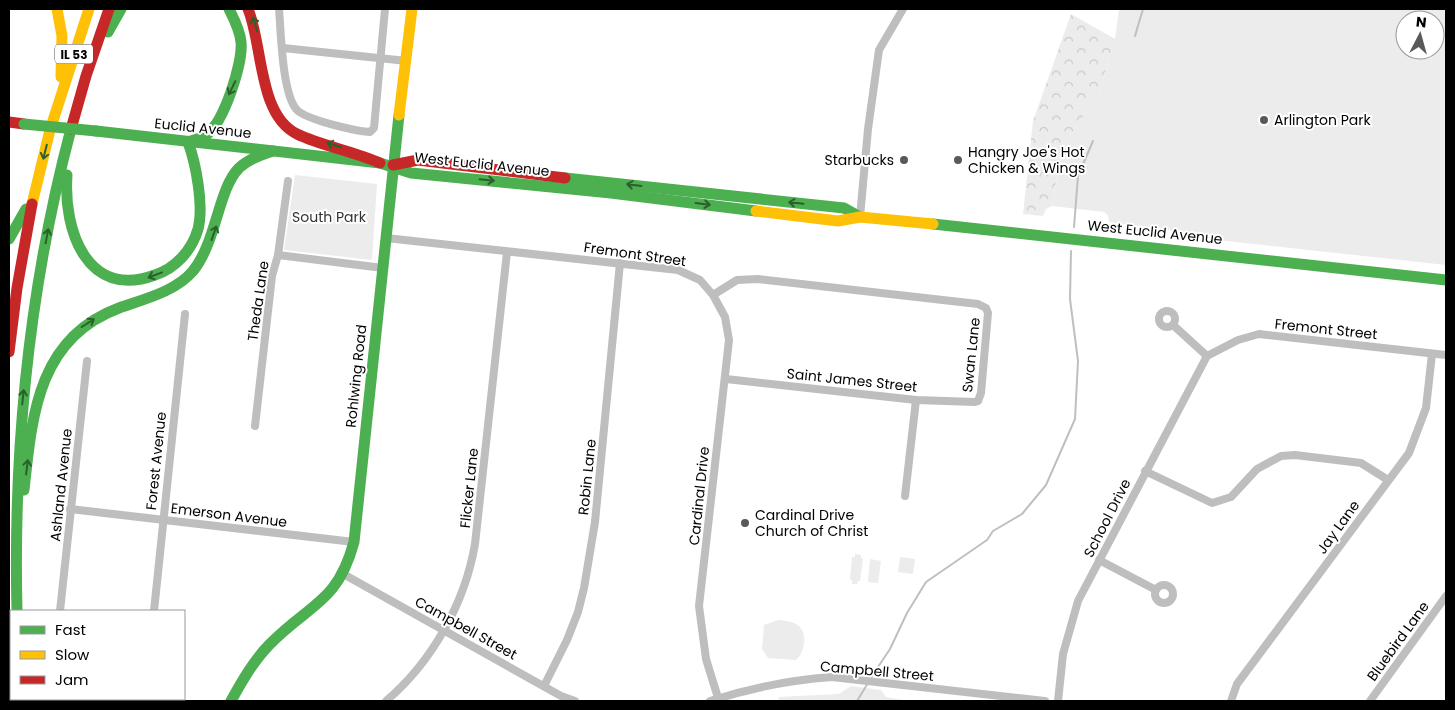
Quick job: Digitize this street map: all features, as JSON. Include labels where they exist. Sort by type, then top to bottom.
[{"type":"main road","points":[[57,9],[62,36],[59,99]]},
{"type":"main road","name":"IL 53","points":[[9,352],[30,214],[40,171],[59,99],[89,9]]},
{"type":"main road","name":"IL 53","points":[[17,610],[15,568],[17,450],[30,325],[51,213],[79,96],[109,9]]},
{"type":"main road","points":[[79,96],[96,64],[104,40],[122,9]]},
{"type":"main road","points":[[73,120],[65,195],[70,230],[79,250],[94,266],[109,275],[128,280],[146,279],[167,270],[183,258],[192,244],[199,216],[195,166],[188,142],[206,135],[214,127],[240,71],[243,56],[242,38],[230,9]]},
{"type":"main road","points":[[248,9],[257,33],[271,105],[282,126],[295,134],[354,151],[380,163]]},
{"type":"main road","name":"Rohlwing Road","points":[[231,701],[260,654],[276,638],[332,593],[345,575],[354,542],[393,165],[412,9]]},
{"type":"main road","name":"Euclid Avenue","points":[[9,122],[393,165]]},
{"type":"main road","points":[[15,568],[33,414],[42,382],[58,350],[64,342],[88,323],[106,313],[164,290],[185,278],[199,264],[209,245],[235,173],[242,164],[273,152]]},
{"type":"main road","name":"West Euclid Avenue","points":[[393,165],[418,160],[545,176],[844,208],[860,217],[1446,280]]},
{"type":"main road","points":[[9,239],[23,218],[40,171]]},
{"type":"street","points":[[279,9],[289,97],[298,111],[334,125],[360,132],[370,132],[374,128],[385,9]]},
{"type":"street","points":[[860,217],[868,129],[879,52],[887,33],[903,9]]},
{"type":"street","points":[[283,48],[407,61]]},
{"type":"street","name":"Theda Lane","points":[[255,426],[272,276],[278,256],[288,181]]},
{"type":"street","name":"Fremont Street","points":[[386,238],[678,270],[691,274],[700,280],[713,294]]},
{"type":"street","name":"Flicker Lane","points":[[386,701],[410,679],[443,629],[465,584],[475,544],[507,252]]},
{"type":"street","points":[[278,256],[383,268]]},
{"type":"street","name":"Robin Lane","points":[[544,686],[567,640],[578,612],[584,588],[595,522],[620,263]]},
{"type":"street","name":"Swan Lane","points":[[713,294],[731,282],[751,278],[978,304],[986,308],[989,317],[981,393],[978,401],[975,402]]},
{"type":"street","name":"Cardinal Drive","points":[[713,294],[725,317],[729,340],[699,606],[706,659],[715,700]]},
{"type":"street","name":"Forest Avenue","points":[[154,610],[185,314]]},
{"type":"street","points":[[1173,325],[1208,356]]},
{"type":"street","name":"Fremont Street","points":[[1208,356],[1238,340],[1258,334],[1446,355]]},
{"type":"street","name":"Jay Lane","points":[[1231,701],[1237,684],[1409,454],[1426,408],[1432,354]]},
{"type":"street","name":"School Drive","points":[[1058,701],[1063,654],[1078,601],[1145,470],[1208,356]]},
{"type":"street","name":"Ashland Avenue","points":[[60,610],[86,361]]},
{"type":"street","name":"Saint James Street","points":[[726,378],[916,400],[975,402]]},
{"type":"street","points":[[905,496],[916,400]]},
{"type":"street","points":[[1145,470],[1212,503],[1231,497],[1257,469],[1281,456],[1295,455],[1355,462],[1371,468],[1388,480]]},
{"type":"street","name":"Emerson Avenue","points":[[70,509],[354,542]]},
{"type":"street","points":[[1099,560],[1156,590]]},
{"type":"street","name":"Campbell Street","points":[[345,575],[544,686],[575,701]]},
{"type":"street","name":"Bluebird Lane","points":[[1370,701],[1446,596]]},
{"type":"street","name":"Campbell Street","points":[[715,700],[797,680],[832,677],[1044,701]]},
{"type":"green space","name":"Arlington Park","points":[[1119,9],[1446,9],[1446,265],[1217,240],[1163,229],[1109,222],[1108,215],[1104,212],[1052,206],[1062,147],[1099,94],[1115,39]]},
{"type":"green space","points":[[1071,14],[1115,39],[1099,94],[1062,147],[1052,206],[1046,209],[1043,216],[1023,214],[1033,121]]},
{"type":"green space","name":"South Park","points":[[295,175],[377,184],[372,260],[284,250]]},
{"type":"green space","points":[[855,554],[861,555],[863,559],[860,581],[857,584],[852,584],[852,580],[850,580],[852,557],[855,557]]},
{"type":"green space","points":[[900,557],[915,559],[913,574],[898,572]]},
{"type":"green space","points":[[870,559],[881,561],[878,583],[868,582]]},
{"type":"green space","points":[[778,620],[795,624],[800,627],[804,635],[804,644],[796,660],[768,658],[762,649],[764,625]]},
{"type":"green space","points":[[851,686],[881,690],[886,697],[909,701],[780,701],[778,697],[839,694]]},
{"type":"waterway","points":[[1135,36],[1143,9]]},
{"type":"waterway","points":[[1074,227],[1078,176],[1093,141]]},
{"type":"waterway","points":[[870,679],[890,649],[907,613],[926,582],[987,540],[993,531],[1022,514],[1046,485],[1075,419],[1078,361],[1070,299],[1071,251]]},
{"type":"waterway","points":[[857,701],[868,683]]},
{"type":"traffic: fast","points":[[108,32],[121,9]]},
{"type":"traffic: fast","points":[[67,175],[67,196],[75,237],[84,255],[96,269],[112,278],[132,280],[163,272],[182,257],[192,244],[200,220],[200,197],[194,162],[188,142],[206,135],[213,128],[226,106],[239,64],[241,42],[229,9]]},
{"type":"traffic: fast","points":[[231,701],[264,650],[284,630],[321,601],[330,591],[347,563],[354,542],[399,115]]},
{"type":"traffic: fast","points":[[24,124],[96,131]]},
{"type":"traffic: fast","points":[[17,610],[18,489],[27,368],[44,248],[56,188],[71,129]]},
{"type":"traffic: fast","points":[[96,131],[380,163],[411,173],[611,193],[756,211]]},
{"type":"traffic: fast","points":[[24,490],[36,407],[44,382],[55,359],[71,339],[92,321],[119,308],[168,290],[186,278],[201,259],[232,177],[247,162],[273,151]]},
{"type":"traffic: fast","points":[[565,178],[844,208],[860,217]]},
{"type":"traffic: fast","points":[[9,239],[26,209]]},
{"type":"traffic: fast","points":[[933,224],[1446,280]]},
{"type":"traffic: slow","points":[[57,9],[62,36],[61,77]]},
{"type":"traffic: slow","points":[[32,204],[50,130],[89,9]]},
{"type":"traffic: slow","points":[[399,115],[412,9]]},
{"type":"traffic: slow","points":[[756,211],[838,221],[860,217],[933,224]]},
{"type":"traffic: jam","points":[[71,129],[86,76],[109,9]]},
{"type":"traffic: jam","points":[[248,9],[253,24],[268,96],[275,112],[284,125],[307,138],[380,163]]},
{"type":"traffic: jam","points":[[9,122],[24,124]]},
{"type":"traffic: jam","points":[[393,165],[418,160],[565,178]]},
{"type":"traffic: jam","points":[[9,352],[17,288],[32,204]]},
{"type":"place","name":"Arlington Park","points":[[1264,120]]},
{"type":"place","name":"Starbucks","points":[[904,160]]},
{"type":"place","name":"Hangry Joe's Hot Chicken & Wings","points":[[958,160]]},
{"type":"place","name":"Cardinal Drive Church of Christ","points":[[745,523]]}]
